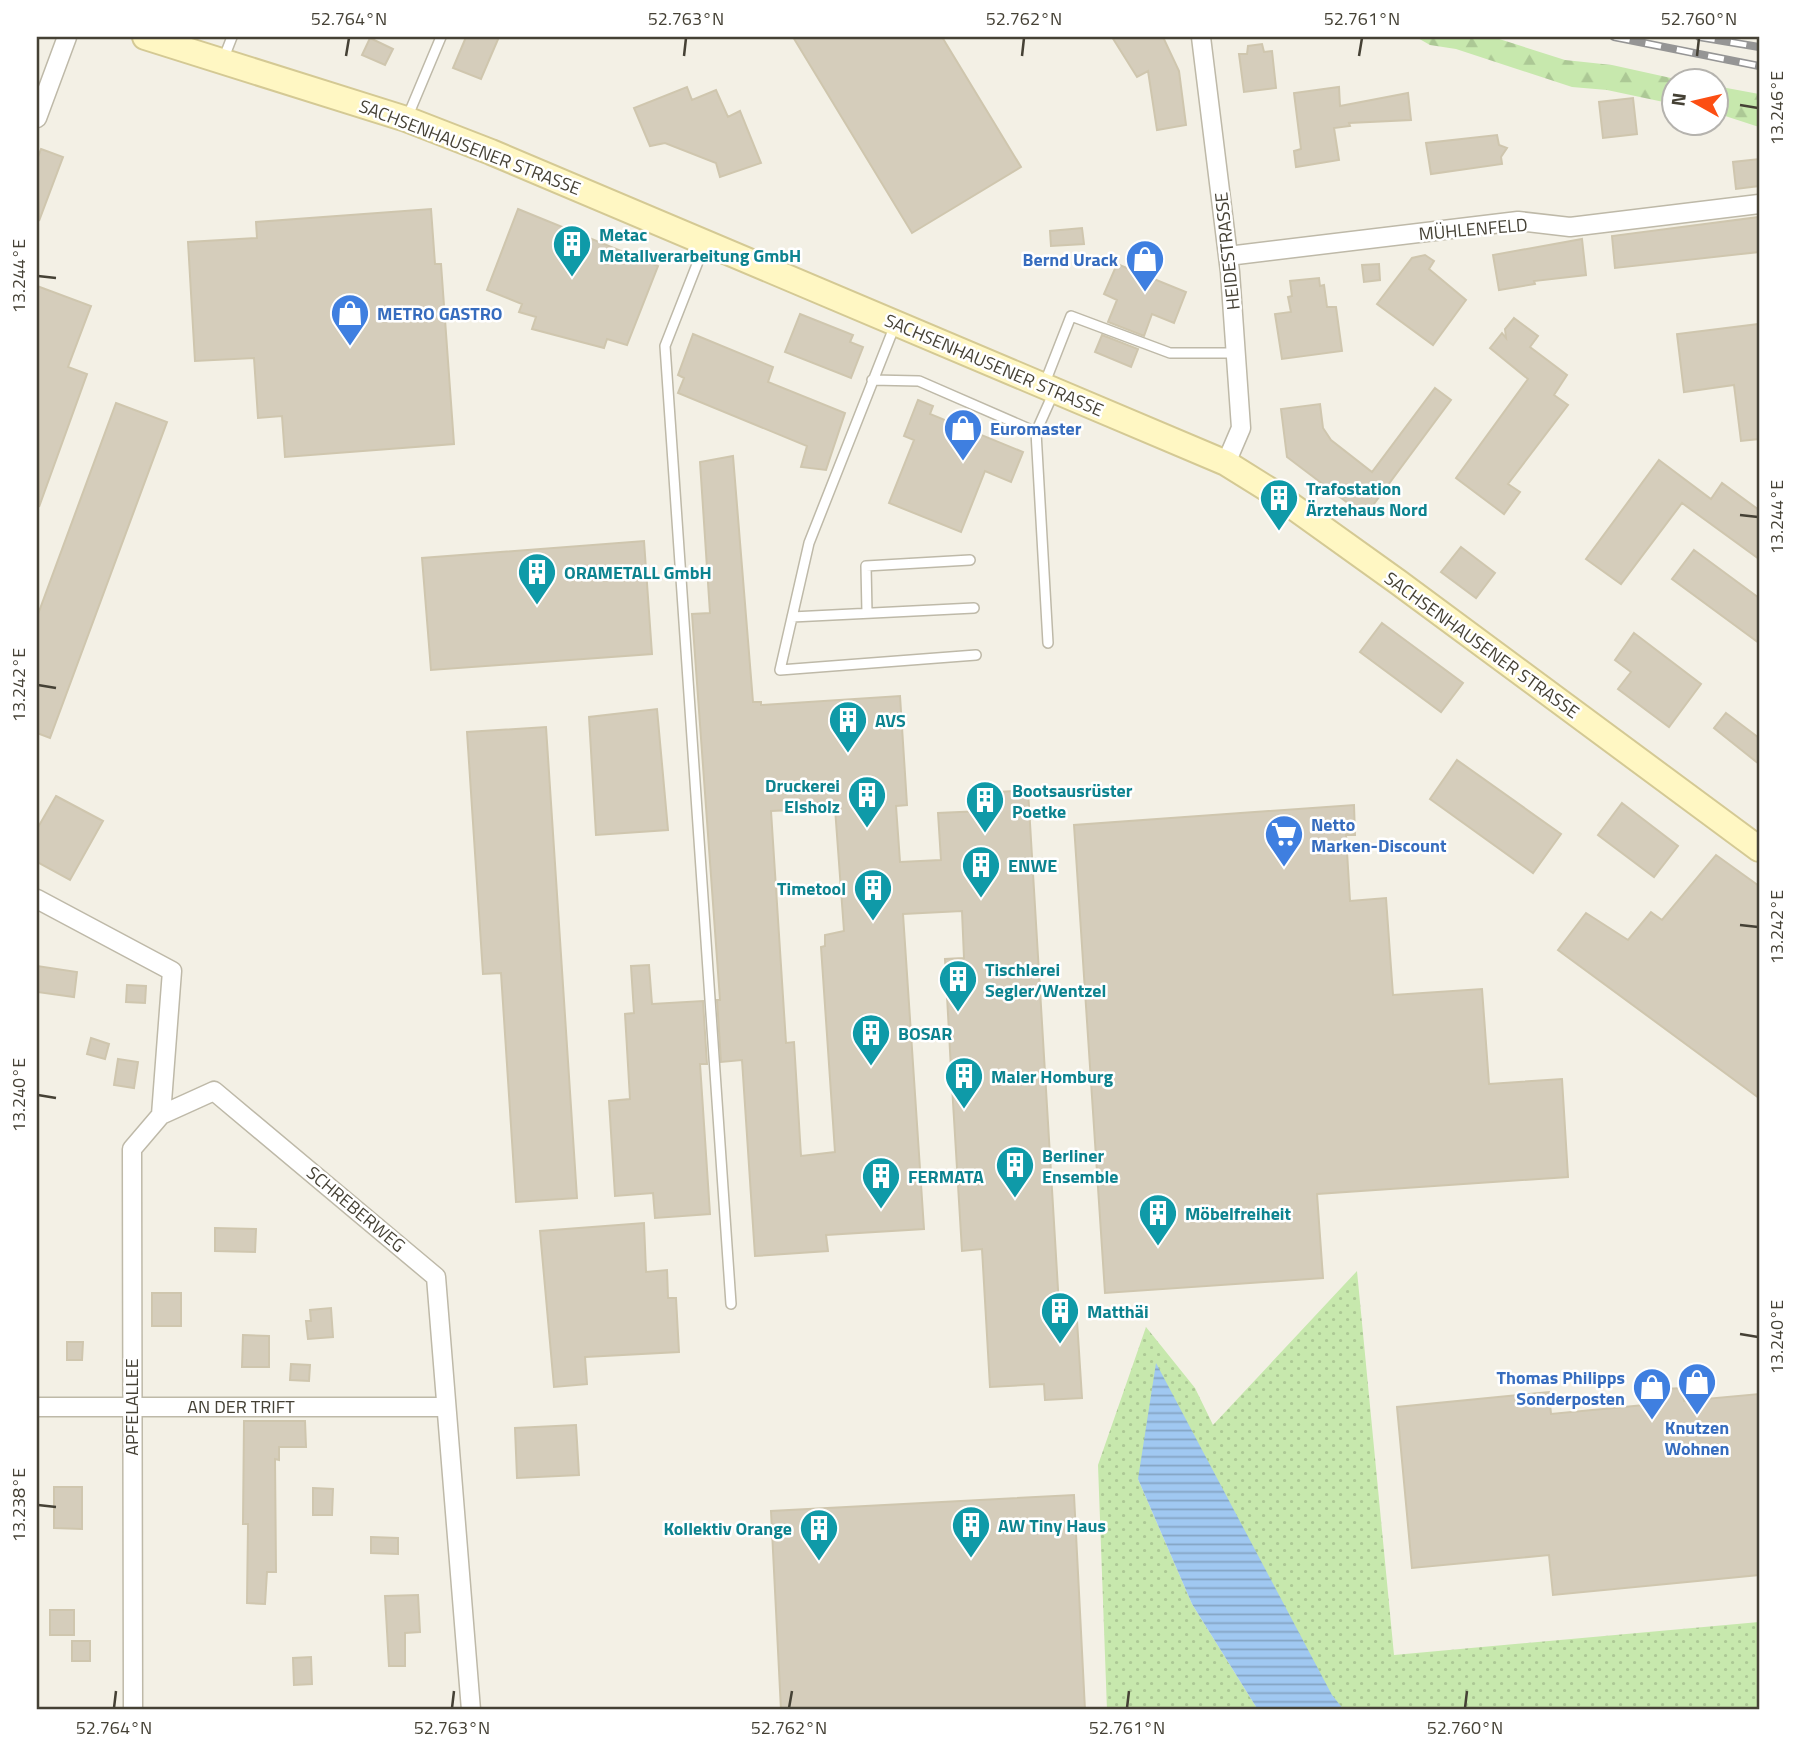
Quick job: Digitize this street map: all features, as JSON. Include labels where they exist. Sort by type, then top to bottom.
[{"type":"main road","name":"SACHSENHAUSENER STRASSE","points":[[145,37],[406,119],[1226,463],[1271,491],[1398,582],[1759,849]]},
{"type":"street","points":[[37,118],[67,37]]},
{"type":"street","name":"HEIDESTRASSE","points":[[1201,37],[1237,353],[1241,428],[1226,463]]},
{"type":"street","name":"MÜHLENFELD","points":[[1228,256],[1518,221],[1570,227],[1759,204]]},
{"type":"street","points":[[37,899],[172,971],[161,1115]]},
{"type":"street","name":"SCHREBERWEG","points":[[161,1115],[214,1091],[436,1277],[471,1710]]},
{"type":"street","name":"APFELALLEE","points":[[133,1710],[130,1406],[132,1149],[161,1115]]},
{"type":"street","name":"AN DER TRIFT","points":[[37,1407],[446,1407]]},
{"type":"lane","points":[[223,60],[232,37]]},
{"type":"lane","points":[[406,119],[441,37]]},
{"type":"lane","points":[[706,243],[665,346],[731,1304]]},
{"type":"lane","points":[[1048,643],[1036,432],[1072,316],[1170,353],[1237,353]]},
{"type":"lane","points":[[895,323],[809,544],[780,670],[976,655]]},
{"type":"lane","points":[[872,380],[919,381],[1036,432]]},
{"type":"lane","points":[[867,613],[866,566],[970,561]]},
{"type":"lane","points":[[792,617],[974,608]]},
{"type":"green space","points":[[1416,37],[1493,37],[1565,60],[1612,65],[1660,76],[1660,101],[1607,90],[1572,87],[1456,49],[1430,45]]},
{"type":"green space","points":[[1730,89],[1759,94],[1759,127],[1730,118]]},
{"type":"green space","points":[[1357,1271],[1394,1655],[1759,1622],[1759,1710],[1344,1710],[1138,1479],[1192,1604],[1258,1710],[1107,1710],[1098,1465],[1146,1327],[1195,1388],[1213,1425]]},
{"type":"water","points":[[1156,1363],[1332,1695],[1344,1710],[1258,1710],[1192,1604],[1138,1479]]},
{"type":"building","points":[[466,37],[499,37],[481,79],[453,68]]},
{"type":"building","points":[[793,37],[942,37],[1021,167],[912,233]]},
{"type":"building","points":[[1112,37],[1163,37],[1179,71],[1186,125],[1157,130],[1148,71],[1137,77]]},
{"type":"building","points":[[370,38],[393,49],[385,65],[362,55]]},
{"type":"building","points":[[1262,44],[1264,52],[1272,51],[1276,88],[1244,92],[1239,54],[1247,54],[1248,46]]},
{"type":"building","points":[[687,87],[692,100],[716,90],[728,117],[740,111],[761,163],[720,177],[716,163],[665,143],[650,146],[634,108]]},
{"type":"building","points":[[1339,87],[1340,106],[1408,93],[1411,120],[1349,123],[1350,126],[1334,128],[1339,160],[1296,167],[1294,151],[1301,149],[1294,93]]},
{"type":"building","points":[[1633,98],[1637,134],[1603,138],[1599,102]]},
{"type":"building","points":[[1497,135],[1499,145],[1507,148],[1501,157],[1502,164],[1431,174],[1426,143]]},
{"type":"building","points":[[41,149],[63,157],[39,221],[37,160]]},
{"type":"building","points":[[1759,159],[1759,186],[1736,189],[1733,162]]},
{"type":"building","name":"METRO GASTRO","points":[[431,209],[435,264],[441,264],[454,444],[285,457],[282,416],[258,418],[254,358],[195,361],[188,242],[257,238],[256,222]]},
{"type":"building","name":"Metac Metallverarbeitung GmbH","points":[[518,209],[658,266],[627,345],[607,339],[604,348],[532,329],[536,317],[519,312],[522,304],[487,290]]},
{"type":"building","points":[[1759,217],[1759,252],[1615,268],[1612,236]]},
{"type":"building","points":[[1082,228],[1084,244],[1051,246],[1050,231]]},
{"type":"building","points":[[1582,239],[1586,275],[1534,281],[1535,284],[1499,290],[1493,255]]},
{"type":"building","points":[[1425,255],[1434,261],[1429,269],[1466,300],[1433,345],[1377,304],[1412,258]]},
{"type":"building","name":"Bernd Urack","points":[[1117,264],[1186,292],[1174,323],[1152,314],[1144,336],[1108,322],[1117,300],[1104,294]]},
{"type":"building","points":[[1379,264],[1380,280],[1364,282],[1362,265]]},
{"type":"building","points":[[1319,278],[1320,286],[1324,285],[1327,307],[1336,307],[1342,351],[1282,359],[1275,314],[1291,312],[1288,297],[1292,296],[1290,281]]},
{"type":"building","points":[[37,286],[91,306],[68,367],[87,374],[39,507]]},
{"type":"building","points":[[800,314],[853,335],[850,342],[863,347],[851,378],[785,352]]},
{"type":"building","points":[[1514,318],[1538,336],[1530,347],[1567,375],[1554,395],[1568,405],[1508,484],[1520,492],[1504,514],[1456,478],[1528,379],[1490,348],[1502,333],[1506,338],[1505,329]]},
{"type":"building","points":[[1759,324],[1759,439],[1741,441],[1734,385],[1684,392],[1677,334]]},
{"type":"building","points":[[693,334],[773,367],[768,382],[845,413],[826,470],[801,467],[807,446],[678,393],[684,378],[678,375]]},
{"type":"building","points":[[1102,335],[1138,349],[1131,367],[1095,352]]},
{"type":"building","points":[[1435,388],[1451,400],[1365,516],[1287,457],[1281,409],[1320,404],[1323,428],[1331,440],[1372,472]]},
{"type":"building","name":"Euromaster","points":[[918,400],[933,406],[930,414],[1023,452],[1011,482],[985,471],[961,532],[889,503],[914,440],[904,436]]},
{"type":"building","points":[[116,403],[167,422],[50,738],[37,733],[37,617]]},
{"type":"building","points":[[733,456],[753,702],[761,702],[761,705],[900,696],[907,805],[896,806],[900,862],[941,860],[938,813],[982,811],[981,793],[1028,790],[1059,1306],[1076,1305],[1082,1398],[1045,1400],[1044,1384],[990,1387],[982,1249],[962,1251],[951,1069],[945,959],[964,958],[962,911],[903,914],[924,1229],[826,1235],[828,1251],[755,1256],[742,1060],[721,1062],[717,1000],[720,1000],[692,614],[710,613],[700,462]],"holes":[[[835,808],[844,931],[825,935],[825,946],[821,947],[835,1152],[801,1156],[794,1042],[786,1043],[771,811]]]},
{"type":"building","points":[[1659,460],[1711,499],[1722,483],[1759,510],[1759,559],[1682,503],[1621,584],[1586,559]]},
{"type":"building","name":"ORAMETALL GmbH","points":[[644,541],[652,654],[431,670],[422,558]]},
{"type":"building","points":[[1461,547],[1495,573],[1476,598],[1441,572]]},
{"type":"building","points":[[1694,550],[1759,598],[1759,643],[1672,579]]},
{"type":"building","points":[[1382,623],[1463,683],[1441,712],[1360,652]]},
{"type":"building","points":[[1634,633],[1701,684],[1669,727],[1618,689],[1631,672],[1615,660]]},
{"type":"building","points":[[657,709],[668,830],[596,835],[589,717]]},
{"type":"building","points":[[1726,713],[1759,738],[1759,764],[1714,728]]},
{"type":"building","points":[[546,727],[577,1198],[516,1202],[501,973],[483,974],[467,732]]},
{"type":"building","points":[[1457,760],[1561,834],[1533,873],[1430,799]]},
{"type":"building","points":[[56,796],[103,821],[70,880],[37,862],[37,829]]},
{"type":"building","points":[[1622,803],[1678,846],[1654,877],[1598,835]]},
{"type":"building","points":[[1354,805],[1355,835],[1346,835],[1350,901],[1386,898],[1393,995],[1482,989],[1489,1084],[1562,1079],[1568,1177],[1317,1194],[1323,1278],[1105,1293],[1074,825]]},
{"type":"building","points":[[1716,855],[1759,886],[1759,1098],[1558,950],[1586,913],[1628,940],[1651,912],[1662,920]]},
{"type":"building","points":[[649,965],[652,1004],[703,1001],[707,1064],[700,1064],[710,1214],[655,1218],[653,1193],[615,1196],[609,1101],[630,1099],[625,1014],[634,1013],[631,966]]},
{"type":"building","points":[[37,966],[77,972],[74,997],[37,992]]},
{"type":"building","points":[[127,985],[146,986],[145,1003],[126,1002]]},
{"type":"building","points":[[91,1038],[109,1044],[105,1059],[87,1054]]},
{"type":"building","points":[[118,1059],[138,1062],[134,1088],[114,1085]]},
{"type":"building","points":[[644,1223],[646,1272],[667,1270],[668,1298],[676,1298],[679,1352],[585,1357],[587,1384],[554,1387],[540,1231]]},
{"type":"building","points":[[215,1228],[256,1229],[255,1252],[215,1251]]},
{"type":"building","points":[[152,1293],[181,1293],[181,1326],[152,1326]]},
{"type":"building","points":[[331,1308],[333,1337],[308,1339],[306,1321],[311,1321],[310,1310]]},
{"type":"building","points":[[243,1335],[269,1336],[269,1367],[242,1367]]},
{"type":"building","points":[[67,1342],[83,1342],[82,1360],[67,1360]]},
{"type":"building","points":[[291,1364],[310,1365],[309,1381],[290,1380]]},
{"type":"building","points":[[1683,1388],[1684,1401],[1759,1394],[1759,1575],[1553,1595],[1549,1555],[1412,1568],[1397,1407],[1549,1392],[1551,1414],[1665,1403],[1663,1389]]},
{"type":"building","points":[[244,1421],[305,1421],[306,1447],[279,1447],[279,1460],[275,1459],[276,1572],[267,1572],[265,1604],[247,1603],[248,1524],[243,1524]]},
{"type":"building","points":[[576,1425],[579,1475],[517,1478],[515,1428]]},
{"type":"building","points":[[54,1487],[82,1487],[82,1529],[54,1528]]},
{"type":"building","points":[[313,1488],[333,1489],[332,1515],[313,1515]]},
{"type":"building","name":"AW Tiny Haus","points":[[1074,1495],[1085,1710],[781,1710],[771,1511]]},
{"type":"building","points":[[371,1537],[398,1538],[398,1554],[371,1553]]},
{"type":"building","points":[[418,1595],[420,1632],[405,1633],[405,1666],[389,1666],[385,1596]]},
{"type":"building","points":[[50,1610],[74,1610],[74,1635],[50,1635]]},
{"type":"building","points":[[72,1641],[90,1641],[90,1661],[72,1661]]},
{"type":"building","points":[[311,1657],[312,1684],[294,1685],[293,1658]]},
{"type":"railway","points":[[1614,37],[1759,66]]},
{"type":"railway","points":[[1699,37],[1759,47]]},
{"type":"place","name":"Metac Metallverarbeitung GmbH","points":[[572,278]]},
{"type":"place","name":"Bernd Urack","points":[[1145,293]]},
{"type":"place","name":"METRO GASTRO","points":[[350,347]]},
{"type":"place","name":"Euromaster","points":[[963,462]]},
{"type":"place","name":"Trafostation Ärztehaus Nord","points":[[1279,532]]},
{"type":"place","name":"ORAMETALL GmbH","points":[[537,606]]},
{"type":"place","name":"AVS","points":[[848,754]]},
{"type":"place","name":"Druckerei Elsholz","points":[[867,829]]},
{"type":"place","name":"Bootsausrüster Poetke","points":[[985,834]]},
{"type":"place","name":"Netto Marken-Discount","points":[[1284,868]]},
{"type":"place","name":"ENWE","points":[[981,899]]},
{"type":"place","name":"Timetool","points":[[873,922]]},
{"type":"place","name":"Tischlerei Segler/Wentzel","points":[[958,1013]]},
{"type":"place","name":"BOSAR","points":[[871,1067]]},
{"type":"place","name":"Maler Homburg","points":[[964,1110]]},
{"type":"place","name":"Berliner Ensemble","points":[[1015,1199]]},
{"type":"place","name":"FERMATA","points":[[881,1210]]},
{"type":"place","name":"Möbelfreiheit","points":[[1158,1247]]},
{"type":"place","name":"Matthäi","points":[[1060,1345]]},
{"type":"place","name":"Knutzen Wohnen","points":[[1697,1416]]},
{"type":"place","name":"Thomas Philipps Sonderposten","points":[[1652,1421]]},
{"type":"place","name":"AW Tiny Haus","points":[[971,1559]]},
{"type":"place","name":"Kollektiv Orange","points":[[819,1562]]}]
